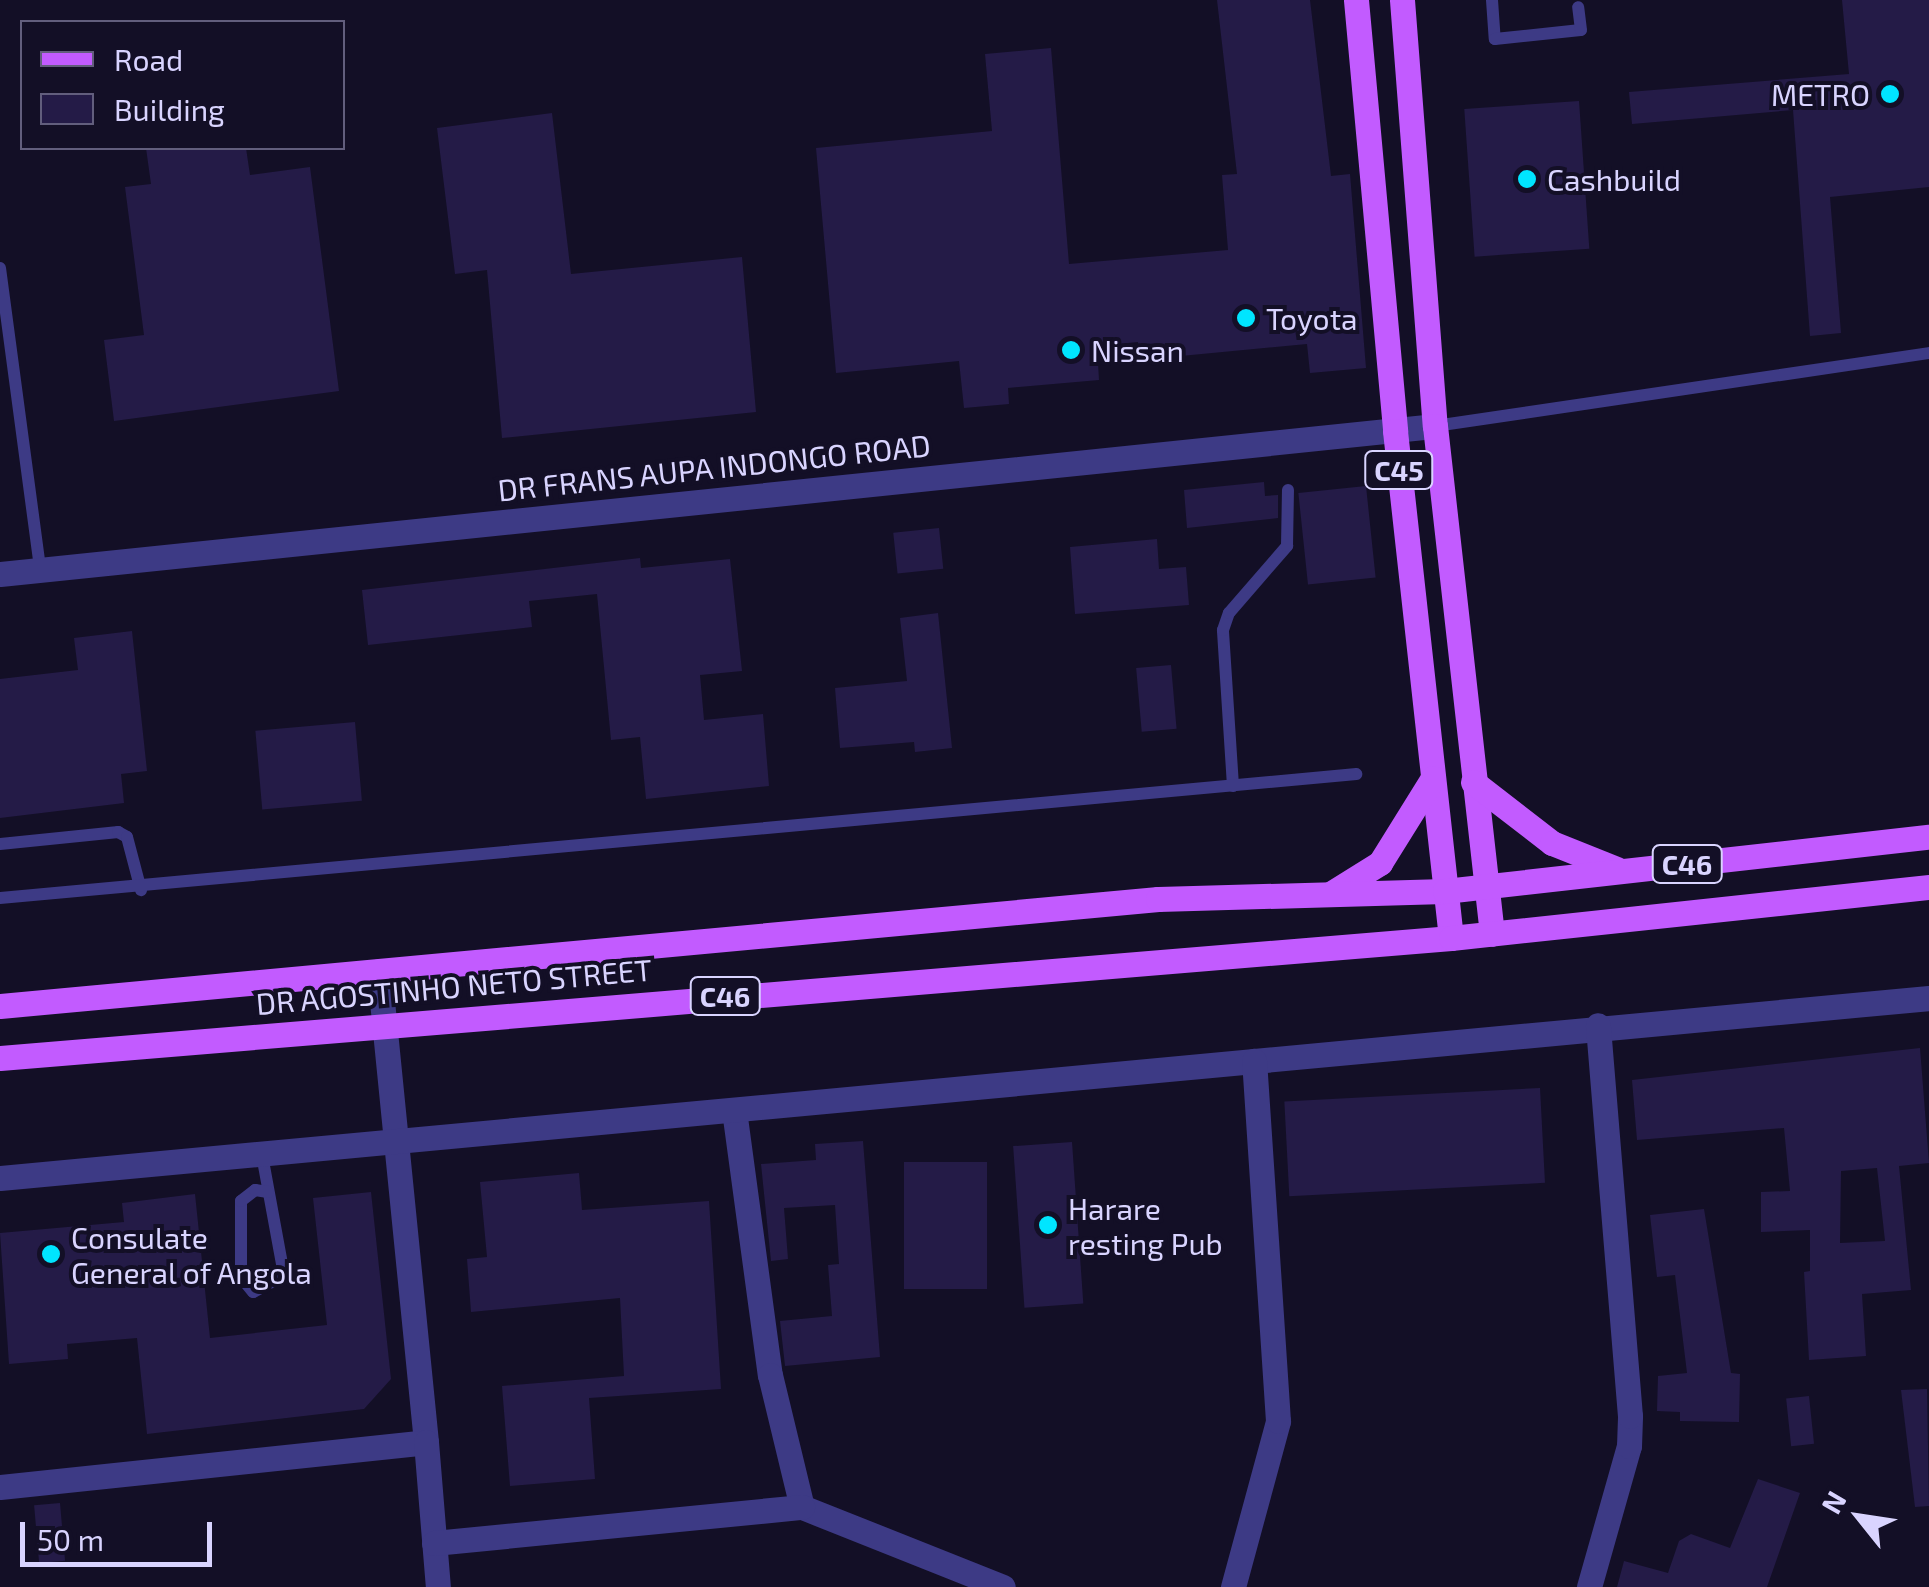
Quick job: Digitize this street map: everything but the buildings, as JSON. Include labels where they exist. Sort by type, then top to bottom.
[{"type":"main road","name":"C45","points":[[1356,0],[1395,430],[1451,938]]},
{"type":"main road","name":"C45","points":[[1402,0],[1435,426],[1492,934]]},
{"type":"main road","points":[[1330,894],[1380,863],[1433,778]]},
{"type":"main road","points":[[1473,782],[1552,843],[1622,871]]},
{"type":"main road","name":"C46","points":[[1445,891],[1929,837]]},
{"type":"main road","name":"C46","points":[[1451,938],[1929,887]]},
{"type":"main road","name":"DR AGOSTINHO NETO STREET","points":[[0,1006],[1158,900],[1445,891]]},
{"type":"main road","name":"DR AGOSTINHO NETO STREET","points":[[0,1058],[384,1023],[1451,938]]},
{"type":"street","name":"DR FRANS AUPA INDONGO ROAD","points":[[0,574],[1435,426]]},
{"type":"street","points":[[379,971],[400,1144],[438,1587]]},
{"type":"street","points":[[0,1178],[400,1144],[1598,1025],[1929,998]]},
{"type":"street","points":[[1589,1587],[1628,1446],[1630,1416],[1598,1025]]},
{"type":"street","points":[[1233,1587],[1278,1421],[1254,1061]]},
{"type":"street","points":[[734,1110],[770,1375],[802,1507]]},
{"type":"street","points":[[0,1486],[426,1442]]},
{"type":"street","points":[[434,1543],[802,1507],[1003,1587]]},
{"type":"lane","points":[[1492,0],[1495,40],[1581,30],[1578,7]]},
{"type":"lane","points":[[0,268],[40,569]]},
{"type":"lane","points":[[1435,426],[1929,353]]},
{"type":"lane","points":[[1234,786],[1223,630],[1229,613],[1286,546],[1288,490]]},
{"type":"lane","points":[[0,898],[140,890],[1356,774]]},
{"type":"lane","points":[[0,844],[118,832],[127,837],[140,890]]},
{"type":"lane","points":[[262,1155],[284,1276],[253,1292],[241,1277],[241,1201],[255,1190],[268,1192]]},
{"type":"place","name":"METRO","points":[[1890,94]]},
{"type":"place","name":"Cashbuild","points":[[1527,179]]},
{"type":"place","name":"Toyota","points":[[1246,318]]},
{"type":"place","name":"Nissan","points":[[1071,350]]},
{"type":"place","name":"Harare resting Pub","points":[[1048,1225]]},
{"type":"place","name":"Consulate General of Angola","points":[[51,1254]]}]
